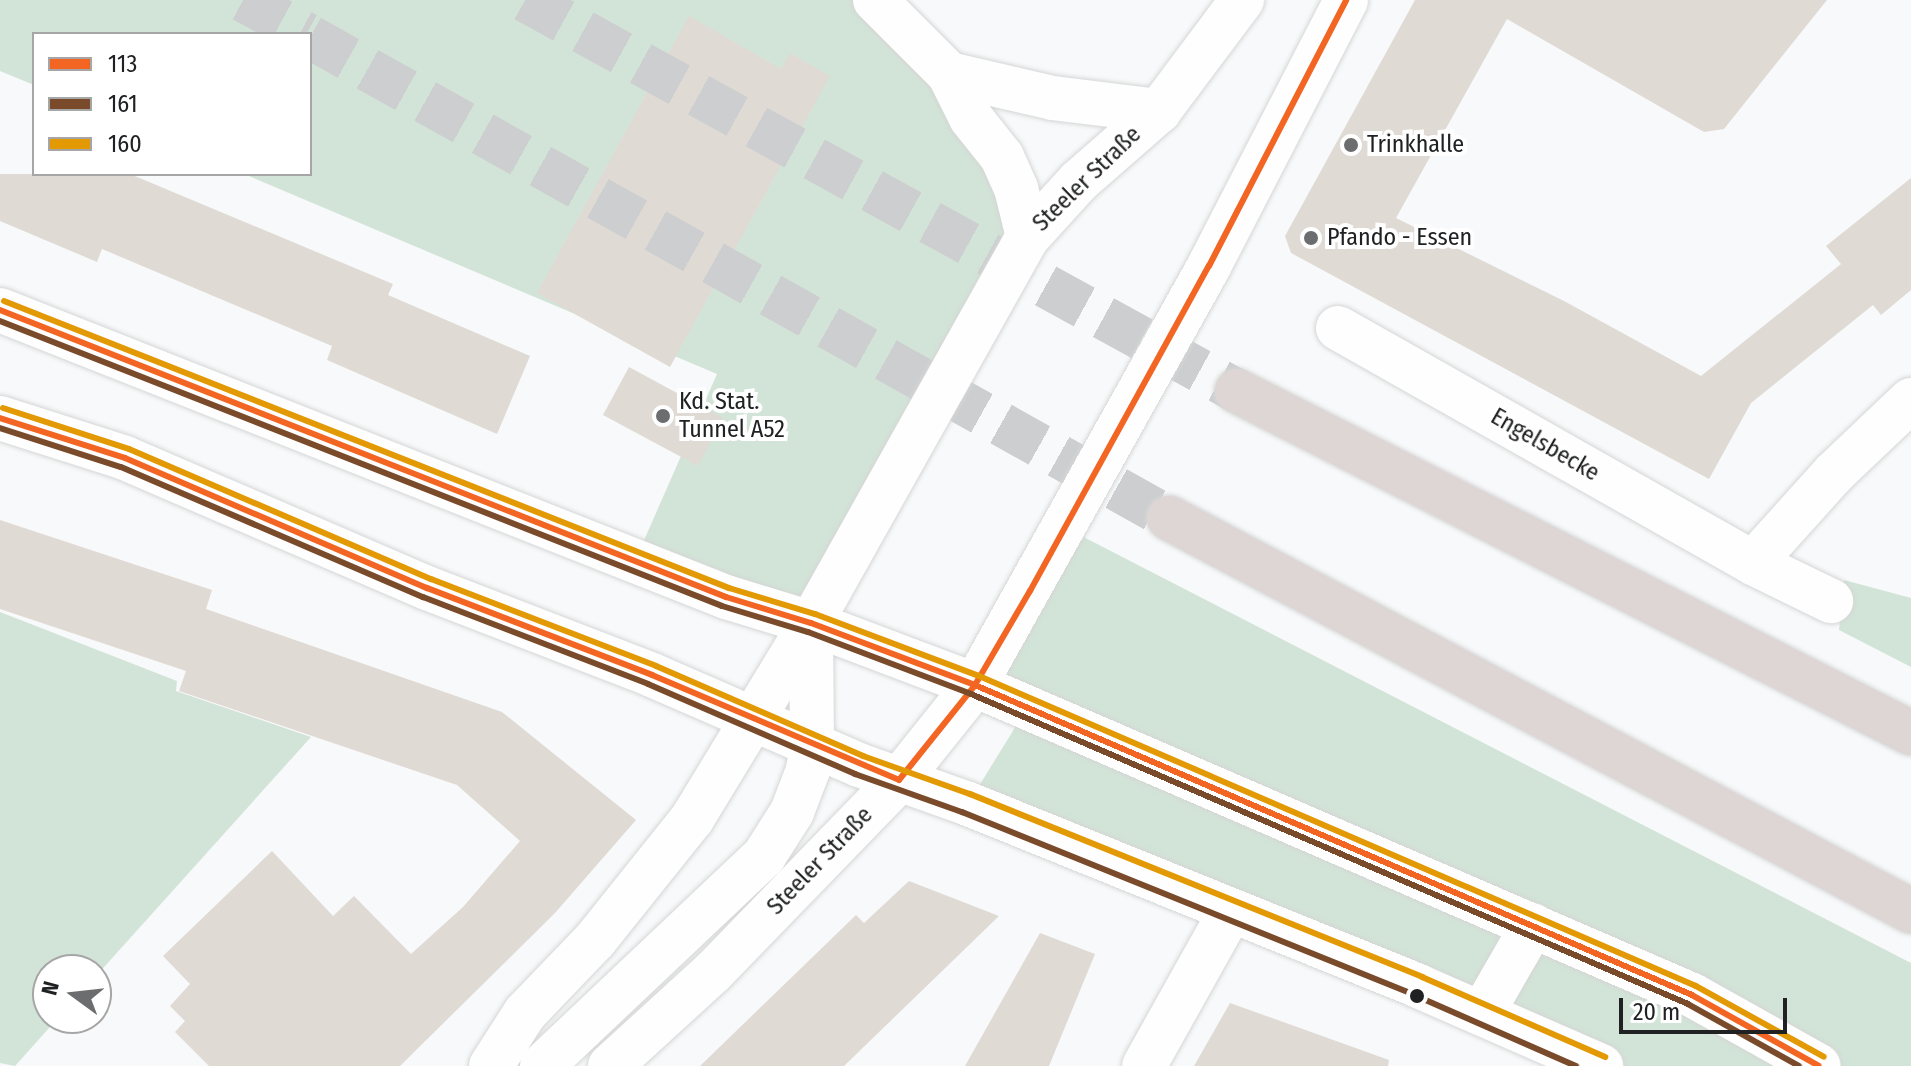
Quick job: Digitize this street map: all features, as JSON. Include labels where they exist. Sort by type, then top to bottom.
[{"type":"highway","points":[[1237,391],[1911,733]]},
{"type":"highway","points":[[1169,518],[1911,911]]},
{"type":"main road","points":[[875,0],[949,74],[971,118],[1002,157],[1016,188],[1028,237]]},
{"type":"main road","name":"Steeler Straße","points":[[491,1066],[525,1013],[595,940],[661,860],[756,718],[1028,237],[1079,181],[1159,111],[1242,0]]},
{"type":"main road","name":"Steeler Straße","points":[[610,1066],[713,972],[899,780],[975,685],[1209,266],[1346,0]]},
{"type":"main road","points":[[949,74],[1053,98],[1159,111]]},
{"type":"main road","points":[[0,310],[726,597],[811,623],[975,685],[1692,995],[1819,1066]]},
{"type":"main road","name":"Engelsbecke","points":[[1338,328],[1753,563],[1831,601]]},
{"type":"main road","points":[[1753,563],[1834,473],[1911,400]]},
{"type":"main road","points":[[0,418],[125,458],[427,588],[1483,1012],[1601,1066]]},
{"type":"main road","name":"Steeler Straße","points":[[542,1066],[764,856],[792,812],[808,770],[812,744],[811,623]]},
{"type":"main road","points":[[1144,1066],[1230,912]]},
{"type":"main road","points":[[1483,1012],[1533,925]]},
{"type":"green space","points":[[0,0],[865,0],[956,88],[1024,236],[810,617],[638,554],[717,374],[249,176],[312,176],[312,32],[32,32],[32,84],[0,71]]},
{"type":"green space","points":[[1068,529],[1911,963],[1911,1066],[1609,1066],[969,802],[1029,705],[981,683]]},
{"type":"green space","points":[[1844,580],[1911,598],[1911,667],[1839,630]]},
{"type":"green space","points":[[0,612],[177,681],[176,691],[311,737],[112,958],[112,954],[32,954],[32,1034],[44,1034],[15,1066],[0,1063]]},
{"type":"building","points":[[1415,0],[1827,0],[1724,129],[1704,132],[1507,19],[1396,218],[1564,301],[1701,376],[1841,264],[1826,246],[1911,178],[1911,290],[1881,315],[1873,305],[1751,403],[1709,479],[1291,253],[1285,236]]},
{"type":"building","points":[[689,16],[781,69],[790,53],[830,76],[670,367],[537,293]]},
{"type":"building","points":[[0,174],[135,176],[393,284],[388,295],[530,356],[497,434],[327,360],[332,346],[102,249],[97,262],[0,221]]},
{"type":"building","name":"Kd. Stat. Tunnel A52","points":[[629,367],[723,418],[698,466],[603,415]]},
{"type":"building","points":[[0,520],[212,590],[206,609],[502,712],[636,820],[555,913],[400,1066],[209,1066],[175,1032],[185,1021],[170,1006],[190,984],[163,956],[272,851],[333,916],[354,896],[411,954],[463,907],[520,841],[457,785],[179,691],[186,671],[0,609]]},
{"type":"building","points":[[909,881],[999,916],[844,1066],[700,1066],[856,915],[864,923]]},
{"type":"building","points":[[1040,933],[1095,954],[1049,1066],[965,1066]]},
{"type":"building","points":[[1230,1003],[1389,1060],[1388,1066],[1194,1066]]},
{"type":"tunnel","points":[[243,0],[302,32]]},
{"type":"tunnel","points":[[525,0],[1237,391]]},
{"type":"tunnel","points":[[312,38],[1169,518]]},
{"type":"transit line","name":"113","points":[[0,418],[125,458],[427,588],[652,675],[899,780],[975,685],[1030,591],[1209,266],[1346,0]]},
{"type":"transit line","name":"160","points":[[4,301],[729,588],[815,614],[979,676],[1696,986],[1824,1057]]},
{"type":"transit line","name":"113","points":[[0,310],[726,597],[811,623],[975,685],[1692,995],[1819,1066]]},
{"type":"transit line","name":"161","points":[[0,321],[722,606],[808,632],[971,694],[1688,1004],[1799,1066]]},
{"type":"transit line","name":"160","points":[[3,408],[129,449],[431,579],[656,666],[863,756],[970,794],[1422,977],[1605,1057]]},
{"type":"transit line","name":"161","points":[[0,428],[121,467],[423,597],[648,684],[855,774],[962,812],[1414,995],[1576,1066]]},
{"type":"place","name":"Trinkhalle","points":[[1351,145]]},
{"type":"place","name":"Pfando - Essen","points":[[1311,238]]},
{"type":"place","name":"Kd. Stat. Tunnel A52","points":[[663,416]]}]
